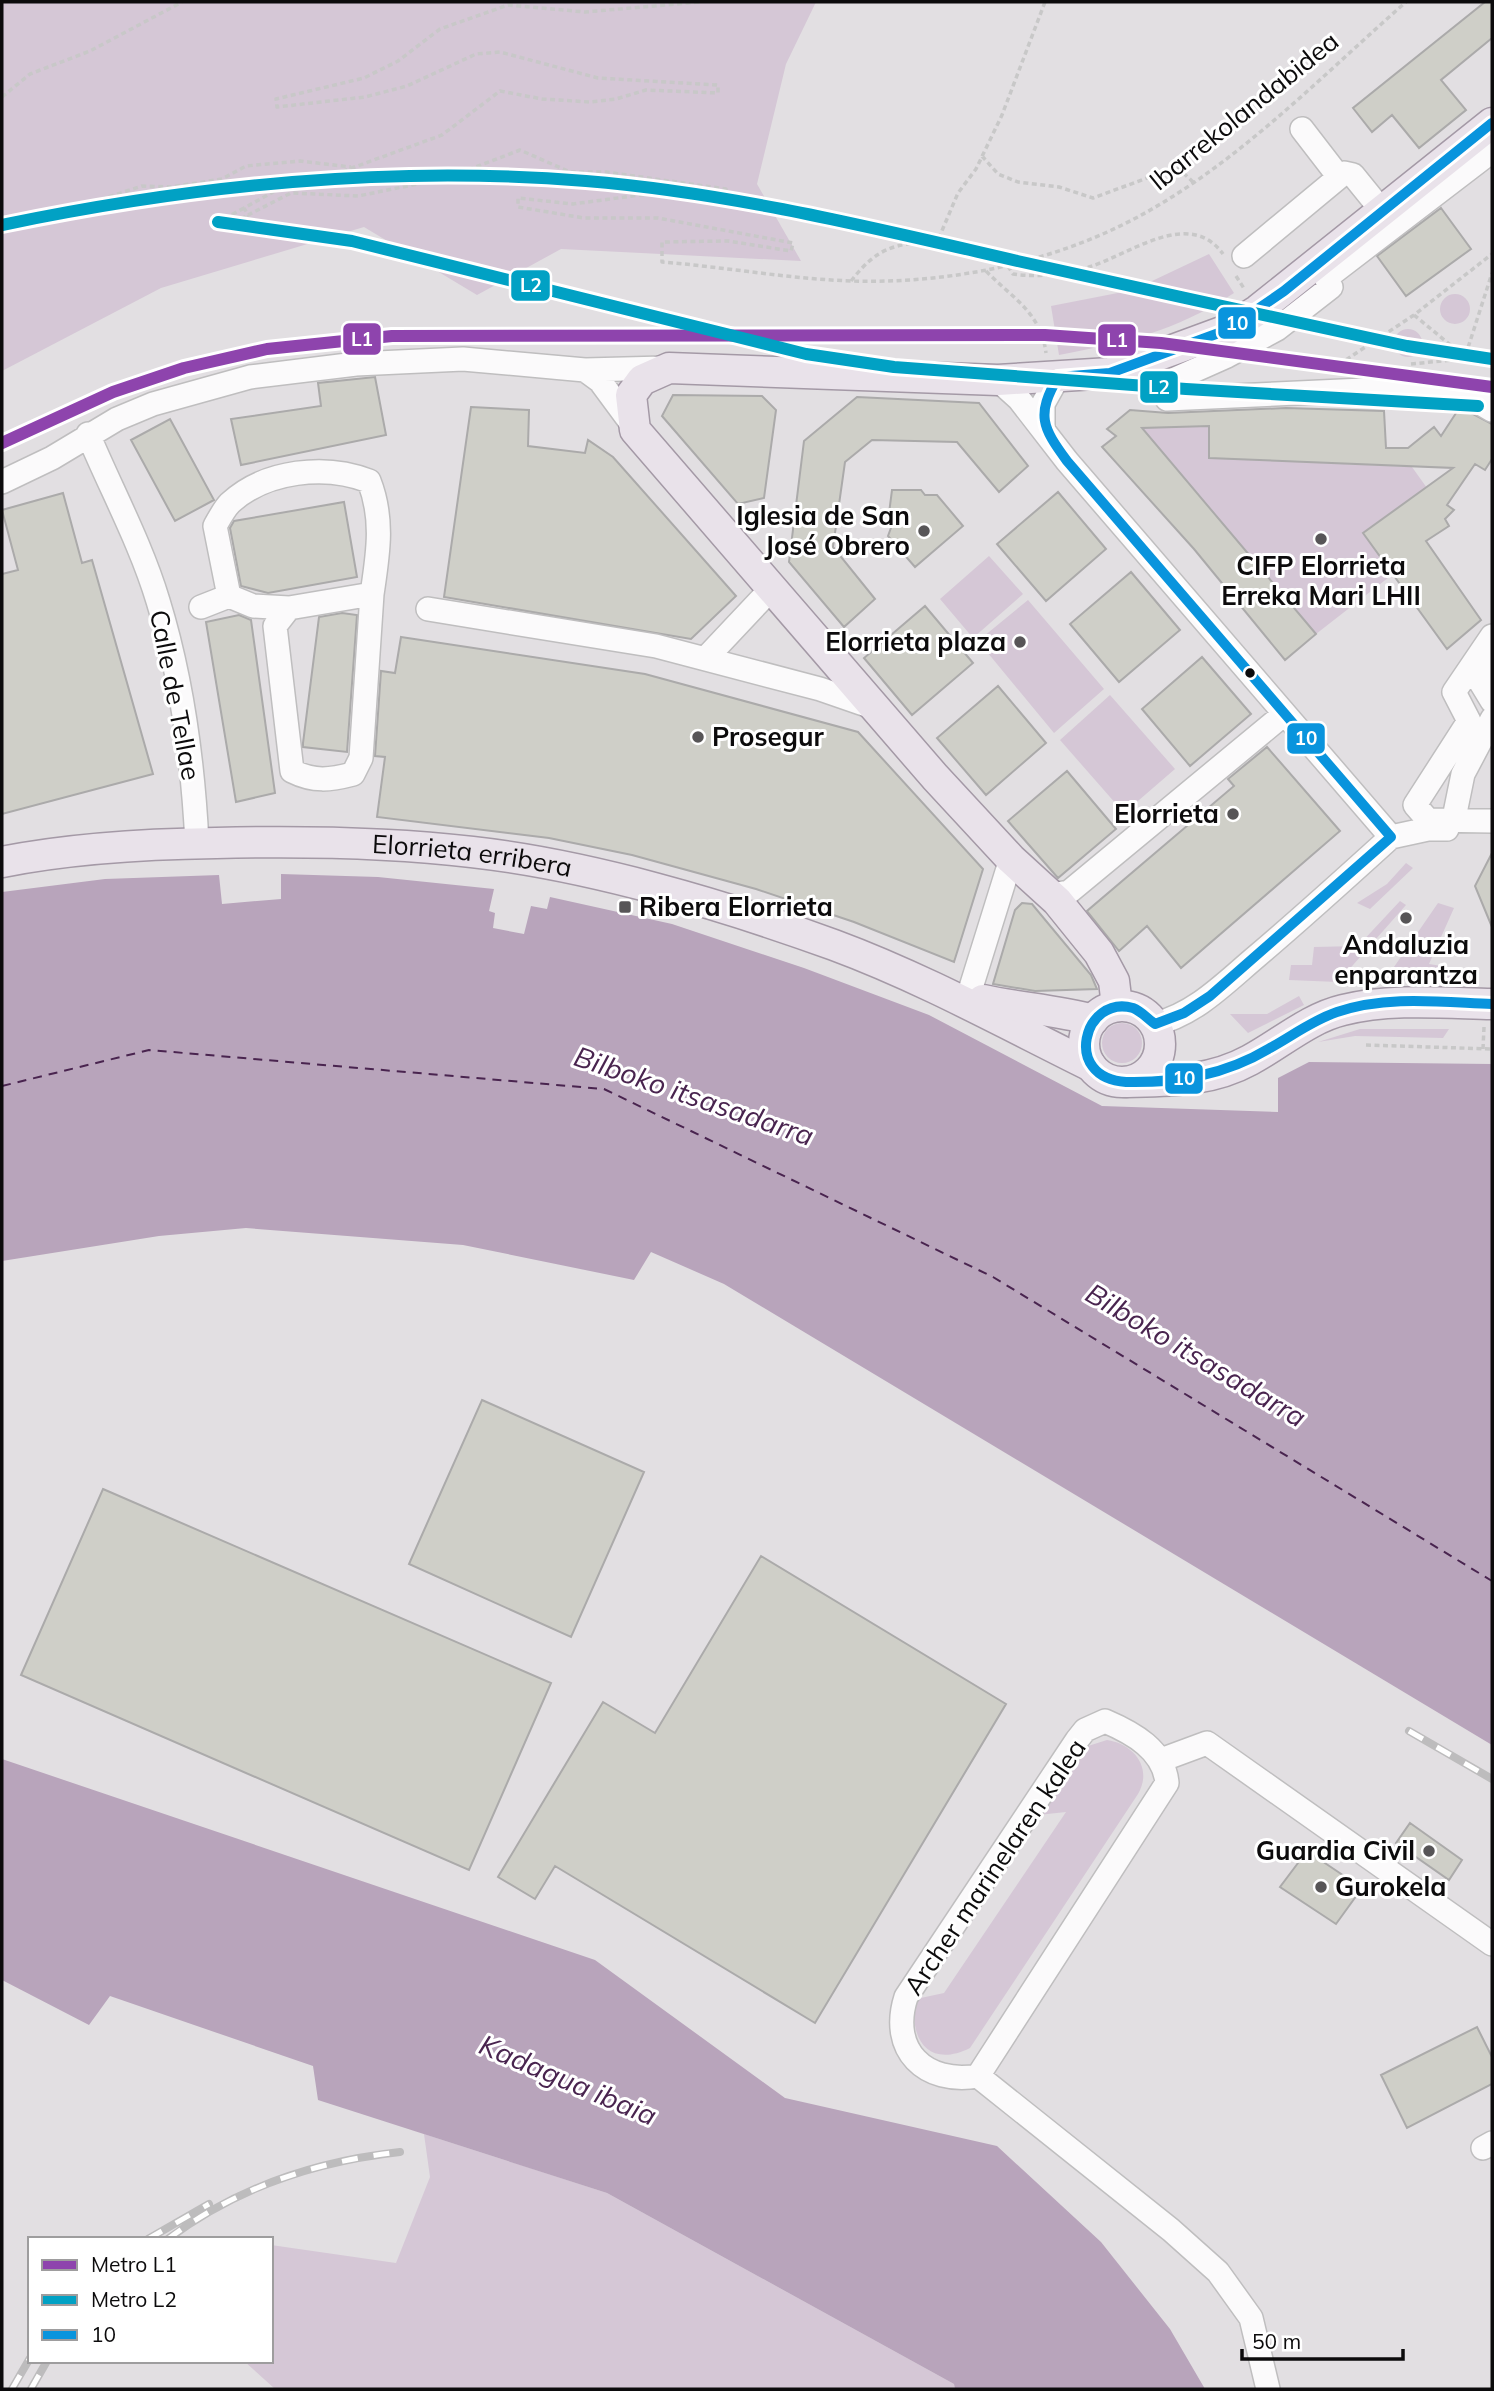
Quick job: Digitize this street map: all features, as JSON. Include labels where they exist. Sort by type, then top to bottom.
[{"type":"main road","points":[[1091,1066],[1084,1042],[1105,1013],[1114,981],[1099,953],[1051,895],[1011,859],[934,777],[635,430],[631,403],[635,386],[669,368],[998,380],[1053,369],[1110,373],[1227,330],[1267,304],[1492,123]]},
{"type":"main road","name":"Elorrieta erribera","points":[[2,862],[119,845],[197,843],[294,841],[473,852],[580,872],[763,922],[835,946],[925,984]]},
{"type":"main road","points":[[925,984],[1026,1010],[1105,1013],[1139,1009],[1154,1024],[1159,1036],[1156,1061],[1138,1078],[1126,1082]]},
{"type":"main road","points":[[925,984],[1091,1066],[1101,1075],[1126,1082],[1198,1080],[1249,1061],[1314,1022],[1343,1010],[1390,1005],[1488,1016]]},
{"type":"street","points":[[1302,129],[1339,177]]},
{"type":"street","points":[[1492,150],[1326,278],[1331,287],[1277,329],[1227,356],[1173,380],[1167,399],[1451,386],[1492,410]]},
{"type":"street","points":[[1236,265],[1344,173],[1353,175],[1383,212]]},
{"type":"street","points":[[2,482],[52,458],[88,434],[153,404],[250,377],[356,365],[463,359],[585,370],[669,368]]},
{"type":"street","points":[[1043,428],[1043,404],[1053,369]]},
{"type":"street","points":[[585,370],[600,381],[635,430]]},
{"type":"street","points":[[998,380],[1019,398],[1067,461],[1283,715],[1391,837]]},
{"type":"street","name":"Calle de Tellae","points":[[88,434],[158,600],[175,669],[187,736],[197,843]]},
{"type":"street","points":[[229,596],[215,526],[229,504],[256,485],[303,472],[345,472],[369,481],[375,496],[381,535],[372,594],[361,758],[353,774],[329,780],[309,779],[292,771],[275,626],[289,608]]},
{"type":"street","points":[[706,658],[772,588]]},
{"type":"street","points":[[201,607],[229,596],[253,606],[289,608],[372,594]]},
{"type":"street","points":[[428,609],[656,646],[820,689],[876,708]]},
{"type":"street","points":[[1492,636],[1454,692],[1469,722],[1415,805],[1429,820],[1492,821]]},
{"type":"street","points":[[1492,655],[1478,678],[1492,701]]},
{"type":"street","points":[[820,689],[830,687],[835,680],[836,664]]},
{"type":"street","points":[[1051,895],[1069,892],[1283,715]]},
{"type":"street","points":[[1454,818],[1463,774],[1492,719]]},
{"type":"street","points":[[1154,1024],[1172,1019],[1204,1001],[1320,903],[1391,837],[1428,829],[1492,831]]},
{"type":"street","points":[[968,997],[1011,859]]},
{"type":"street","name":"Archer marinelaren kalea","points":[[978,2076],[948,2079],[936,2075],[910,2053],[902,2035],[901,2011],[906,1997],[1085,1730],[1105,1721],[1122,1728],[1152,1749],[1161,1760]]},
{"type":"street","points":[[1268,2389],[1251,2318],[1218,2272],[1171,2230],[978,2076],[1162,1794],[1167,1783],[1161,1760],[1207,1743],[1492,1944]]},
{"type":"path","points":[[2,97],[30,74],[90,51],[182,2]]},
{"type":"path","points":[[244,208],[248,215],[237,221],[233,214],[284,186],[320,180],[442,135],[500,91],[542,99],[590,102],[616,99],[646,90],[718,93],[718,85],[598,78],[500,52],[477,54],[407,86],[365,97],[278,107],[276,99],[364,78],[398,61],[440,29],[508,5],[585,12],[699,2]]},
{"type":"path","points":[[851,281],[869,258],[899,244],[938,240],[958,193],[982,156],[1002,115],[1045,2]]},
{"type":"path","name":"Ibarrekolandabidea","points":[[248,215],[291,193],[347,197],[371,194],[447,178],[520,150],[570,172],[606,172],[726,189],[726,196],[677,190],[573,204],[518,198],[518,207],[584,218],[658,218],[793,243],[791,251],[728,241],[662,242],[662,262],[851,281],[986,271],[1051,253],[1127,223],[1193,182],[1271,121],[1406,2]]},
{"type":"path","points":[[982,156],[998,174],[1018,182],[1059,187],[1093,198],[1177,167],[1193,182]]},
{"type":"path","points":[[2,223],[40,219],[142,186],[171,187],[222,179],[246,166],[300,161],[340,163],[353,168]]},
{"type":"path","points":[[1007,266],[1013,274],[1048,275],[1089,267],[1176,234],[1207,239],[1215,244],[1236,265],[1247,293]]},
{"type":"path","points":[[1323,375],[1414,315],[1492,254]]},
{"type":"path","points":[[986,271],[1007,287],[1029,313],[1045,343],[1053,369]]},
{"type":"path","points":[[1414,315],[1465,357],[1492,273]]},
{"type":"path","points":[[1483,1049],[1488,1016]]},
{"type":"path","points":[[1366,1045],[1492,1049]]},
{"type":"shaded area","points":[[2,2],[816,2],[786,64],[757,184],[801,261],[561,249],[477,295],[364,227],[161,288],[2,371]]},
{"type":"shaded area","points":[[1209,254],[1234,293],[1170,327],[1059,355],[1051,306],[1133,290]]},
{"type":"shaded area","points":[[1455,294],[1465,299],[1470,309],[1465,319],[1455,324],[1445,319],[1440,309],[1445,299]]},
{"type":"shaded area","points":[[1408,329],[1418,333],[1422,343],[1418,353],[1408,357],[1398,353],[1394,343],[1398,333]]},
{"type":"shaded area","points":[[1209,426],[1210,458],[1412,467],[1427,488],[1393,574],[1316,634],[1142,428]]},
{"type":"shaded area","points":[[989,556],[1023,594],[973,638],[940,599]]},
{"type":"shaded area","points":[[1028,600],[1104,689],[1054,733],[978,641]]},
{"type":"shaded area","points":[[1110,695],[1175,769],[1124,813],[1060,740]]},
{"type":"shaded area","points":[[1406,863],[1413,868],[1370,909],[1357,903],[1387,884]]},
{"type":"shaded area","points":[[1400,901],[1406,905],[1338,982],[1289,980],[1291,965],[1312,965],[1314,947],[1358,946]]},
{"type":"shaded area","points":[[1438,903],[1454,908],[1429,964],[1454,968],[1449,984],[1385,980]]},
{"type":"shaded area","points":[[1299,996],[1304,1005],[1248,1033],[1230,1014],[1267,1014]]},
{"type":"shaded area","points":[[1122,1023],[1130,1024],[1136,1029],[1141,1035],[1141,1051],[1136,1057],[1130,1062],[1122,1063],[1114,1062],[1108,1057],[1103,1051],[1102,1043],[1103,1035],[1108,1029],[1114,1024]]},
{"type":"shaded area","points":[[1360,1029],[1449,1029],[1443,1038],[1355,1036],[1318,1042]]},
{"type":"shaded area","points":[[1107,1740],[1125,1746],[1138,1759],[1143,1775],[1138,1794],[970,2048],[955,2054],[932,2052],[918,2037],[914,2013],[916,1999],[944,1993],[1066,1812],[1038,1815],[1085,1747]]},
{"type":"shaded area","points":[[424,2134],[607,2193],[954,2384],[955,2389],[275,2389],[246,2363],[273,2363],[273,2245],[396,2263],[430,2177]]},
{"type":"water","name":"Bilboko itsasadarra","points":[[281,874],[378,877],[494,889],[489,911],[495,913],[493,928],[524,934],[531,906],[547,909],[550,897],[672,924],[804,968],[929,1015],[1102,1106],[1278,1112],[1278,1078],[1309,1062],[1492,1064],[1492,1745],[724,1284],[651,1252],[634,1280],[463,1245],[246,1228],[159,1236],[2,1261],[2,892],[105,879],[219,875],[222,904],[281,899]]},
{"type":"water","name":"Kadagua ibaia","points":[[2,1759],[595,1960],[785,2098],[997,2146],[1101,2242],[1170,2329],[1205,2389],[955,2389],[954,2384],[607,2193],[318,2100],[313,2066],[110,1996],[89,2025],[2,1980]]},
{"type":"building","points":[[1485,2],[1492,2],[1492,38],[1441,80],[1466,110],[1419,148],[1392,115],[1372,132],[1353,108]]},
{"type":"building","points":[[1441,208],[1471,249],[1406,296],[1377,256]]},
{"type":"building","points":[[375,377],[386,435],[241,465],[231,419],[321,406],[318,383]]},
{"type":"building","points":[[673,395],[762,396],[776,410],[764,498],[738,504],[662,416]]},
{"type":"building","points":[[857,397],[979,403],[1028,466],[999,492],[957,442],[872,440],[845,462],[833,547],[875,599],[844,627],[789,562],[804,441]]},
{"type":"building","points":[[471,407],[529,410],[528,446],[585,453],[588,440],[613,457],[736,596],[691,639],[444,597]]},
{"type":"building","points":[[1460,407],[1492,424],[1492,459],[1485,470],[1475,464],[1447,505],[1454,510],[1445,519],[1449,526],[1426,541],[1481,620],[1447,649],[1363,533],[1453,468],[1209,458],[1209,426],[1142,428],[1316,634],[1285,660],[1194,549],[1102,447],[1116,436],[1107,429],[1130,410],[1168,413],[1286,408],[1384,411],[1386,448],[1408,448],[1434,427],[1441,436]]},
{"type":"building","points":[[170,419],[214,500],[175,521],[131,440]]},
{"type":"building","name":"Iglesia de San José Obrero","points":[[892,490],[921,490],[925,495],[937,495],[963,526],[915,567],[888,536],[892,525],[888,521]]},
{"type":"building","points":[[1058,492],[1106,549],[1046,601],[997,544]]},
{"type":"building","points":[[63,493],[82,563],[92,560],[153,774],[2,814],[2,574],[18,570],[2,510]]},
{"type":"building","points":[[344,502],[357,577],[268,593],[241,586],[230,528],[234,521]]},
{"type":"building","points":[[1131,572],[1180,630],[1119,682],[1070,624]]},
{"type":"building","points":[[925,606],[973,663],[912,715],[864,658]]},
{"type":"building","points":[[342,613],[357,615],[347,752],[303,747],[319,617]]},
{"type":"building","points":[[239,615],[251,620],[275,793],[236,802],[206,622]]},
{"type":"building","points":[[401,637],[645,674],[858,732],[983,869],[954,962],[854,922],[756,889],[632,855],[549,838],[377,817],[385,757],[375,756],[381,671],[395,673]]},
{"type":"building","points":[[1202,657],[1251,714],[1190,766],[1142,709]]},
{"type":"building","points":[[998,686],[1046,743],[986,795],[937,738]]},
{"type":"building","points":[[1267,747],[1340,831],[1181,968],[1147,926],[1119,951],[1087,911],[1234,786],[1228,779]]},
{"type":"building","points":[[1067,771],[1116,829],[1058,878],[1008,821]]},
{"type":"building","points":[[1492,853],[1492,927],[1475,886]]},
{"type":"building","points":[[1022,903],[1032,904],[1091,975],[1097,989],[1035,991],[993,984],[1015,910]]},
{"type":"building","points":[[482,1400],[644,1472],[571,1637],[409,1564]]},
{"type":"building","points":[[103,1489],[551,1683],[469,1870],[21,1675]]},
{"type":"building","points":[[761,1556],[1006,1704],[815,2023],[555,1866],[535,1899],[498,1877],[603,1702],[655,1733]]},
{"type":"building","name":"Guardia Civil","points":[[1410,1823],[1462,1860],[1449,1880],[1396,1843]]},
{"type":"building","name":"Gurokela","points":[[1307,1851],[1362,1888],[1336,1924],[1280,1887]]},
{"type":"building","points":[[1477,2027],[1492,2057],[1492,2084],[1407,2128],[1381,2075]]},
{"type":"ferry route","points":[[2,1086],[149,1050],[604,1089],[993,1277],[1492,1581]]},
{"type":"railway","points":[[1409,1731],[1492,1779]]},
{"type":"railway","points":[[171,2237],[221,2205],[278,2180],[338,2162],[400,2152]]},
{"type":"railway","points":[[151,2237],[209,2204]]},
{"type":"railway","points":[[12,2389],[28,2361]]},
{"type":"railway","points":[[31,2389],[46,2363]]},
{"type":"metro line","name":"L2","points":[[2,225],[147,199],[292,182],[439,176],[586,181],[751,203],[1407,346],[1492,359]]},
{"type":"metro line","name":"L2","points":[[218,222],[352,241],[806,354],[894,367],[1186,389],[1478,406]]},
{"type":"metro line","name":"L1","points":[[2,443],[113,392],[184,368],[267,349],[392,336],[1045,335],[1161,343],[1492,387]]},
{"type":"transit line","name":"10","points":[[1492,123],[1284,291],[1227,330],[1110,373],[1058,377],[1045,411],[1047,430],[1067,461],[1391,837],[1210,996],[1184,1013],[1155,1024],[1133,1008],[1116,1007],[1102,1013],[1092,1024],[1087,1038],[1087,1053],[1093,1067],[1106,1077],[1126,1082],[1183,1079],[1236,1065],[1320,1019],[1356,1007],[1394,1001],[1492,1004]]},
{"type":"place","name":"Iglesia de San José Obrero","points":[[924,531]]},
{"type":"place","name":"CIFP Elorrieta Erreka Mari LHII","points":[[1321,539]]},
{"type":"place","name":"Elorrieta plaza","points":[[1020,642]]},
{"type":"place","name":"Prosegur","points":[[698,737]]},
{"type":"place","name":"Elorrieta","points":[[1233,814]]},
{"type":"place","name":"Ribera Elorrieta","points":[[625,907]]},
{"type":"place","name":"Andaluzia enparantza","points":[[1406,918]]},
{"type":"place","name":"Guardia Civil","points":[[1429,1851]]},
{"type":"place","name":"Gurokela","points":[[1321,1887]]}]
